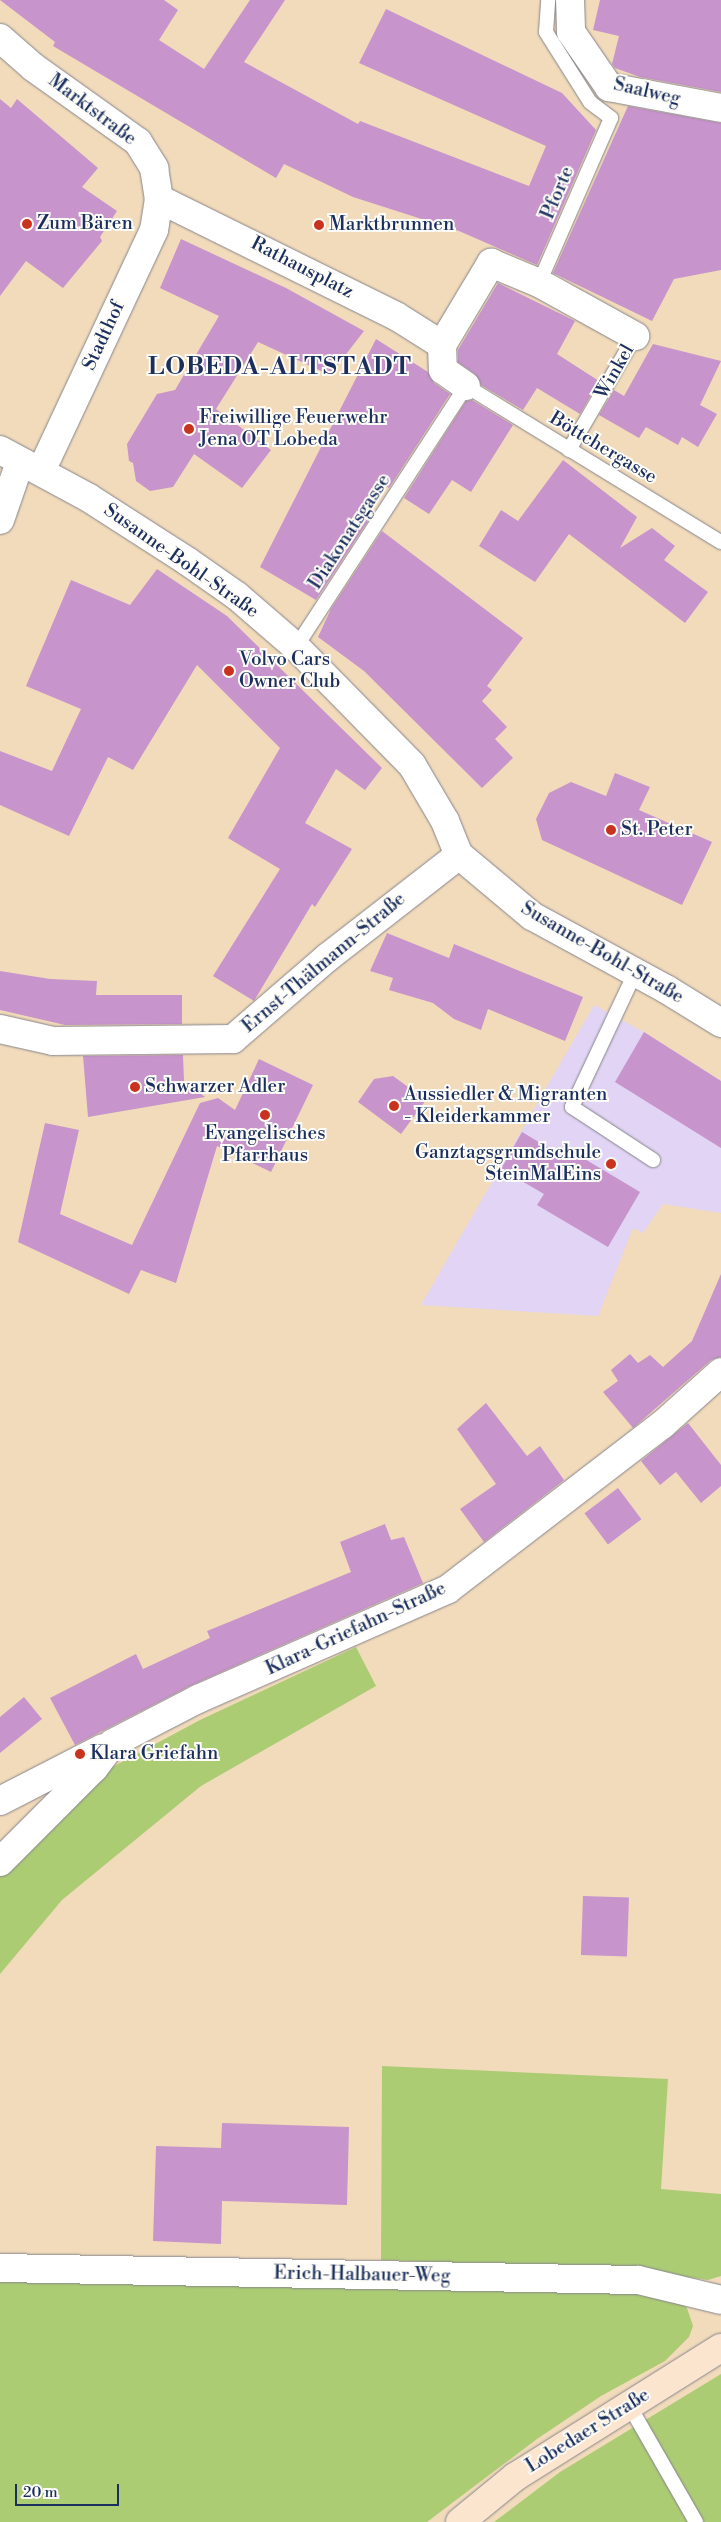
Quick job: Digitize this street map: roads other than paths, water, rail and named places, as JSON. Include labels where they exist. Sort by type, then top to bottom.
[{"type":"main road","name":"Lobedaer Straße","points":[[460,2522],[515,2476],[721,2348]]},
{"type":"street","name":"Saalweg","points":[[570,0],[571,32],[609,87],[721,108]]},
{"type":"street","name":"Marktstraße","points":[[0,38],[33,67],[138,142],[154,168],[159,199]]},
{"type":"street","name":"Rathausplatz","points":[[159,199],[396,316],[442,345]]},
{"type":"street","name":"Stadthof","points":[[0,520],[20,461],[154,230],[159,199]]},
{"type":"street","points":[[466,386],[444,370],[442,345],[491,263],[539,284]]},
{"type":"street","name":"Winkel","points":[[539,284],[635,336]]},
{"type":"street","name":"Susanne-Bohl-Straße","points":[[20,461],[89,498],[237,596],[296,646],[412,765],[445,821],[459,855],[532,916],[635,972],[721,1023]]},
{"type":"street","name":"Ernst-Thälmann-Straße","points":[[0,1029],[53,1042],[233,1039],[328,957],[459,855]]},
{"type":"street","name":"Klara-Griefahn-Straße","points":[[0,1801],[198,1699],[448,1588],[662,1424],[721,1372]]},
{"type":"street","name":"Klara-Griefahn-Straße","points":[[0,1862],[94,1768],[114,1742]]},
{"type":"street","name":"Erich-Halbauer-Weg","points":[[0,2268],[638,2280],[721,2300]]},
{"type":"lane","name":"Pforte","points":[[539,284],[611,118],[590,102],[546,32],[548,0]]},
{"type":"lane","name":"Winkel","points":[[569,450],[635,336]]},
{"type":"lane","name":"Böttchergasse","points":[[466,386],[721,542]]},
{"type":"lane","name":"Diakonatsgasse","points":[[296,646],[466,386]]},
{"type":"lane","points":[[635,972],[572,1107],[653,1160]]},
{"type":"lane","points":[[629,2406],[696,2522]]},
{"type":"place","name":"Zum Bären","points":[[27,224]]},
{"type":"place","name":"Marktbrunnen","points":[[319,225]]},
{"type":"place","name":"Freiwillige Feuerwehr Jena OT Lobeda","points":[[189,429]]},
{"type":"place","name":"Volvo Cars Owner Club","points":[[229,671]]},
{"type":"place","name":"St. Peter","points":[[611,830]]},
{"type":"place","name":"Schwarzer Adler","points":[[135,1087]]},
{"type":"place","name":"Aussiedler & Migranten - Kleiderkammer","points":[[394,1106]]},
{"type":"place","name":"Evangelisches Pfarrhaus","points":[[265,1115]]},
{"type":"place","name":"Ganztagsgrundschule SteinMalEins","points":[[611,1164]]},
{"type":"place","name":"Klara Griefahn","points":[[80,1754]]},
{"type":"district","name":"LOBEDA-ALTSTADT","points":[[280,368]]}]
